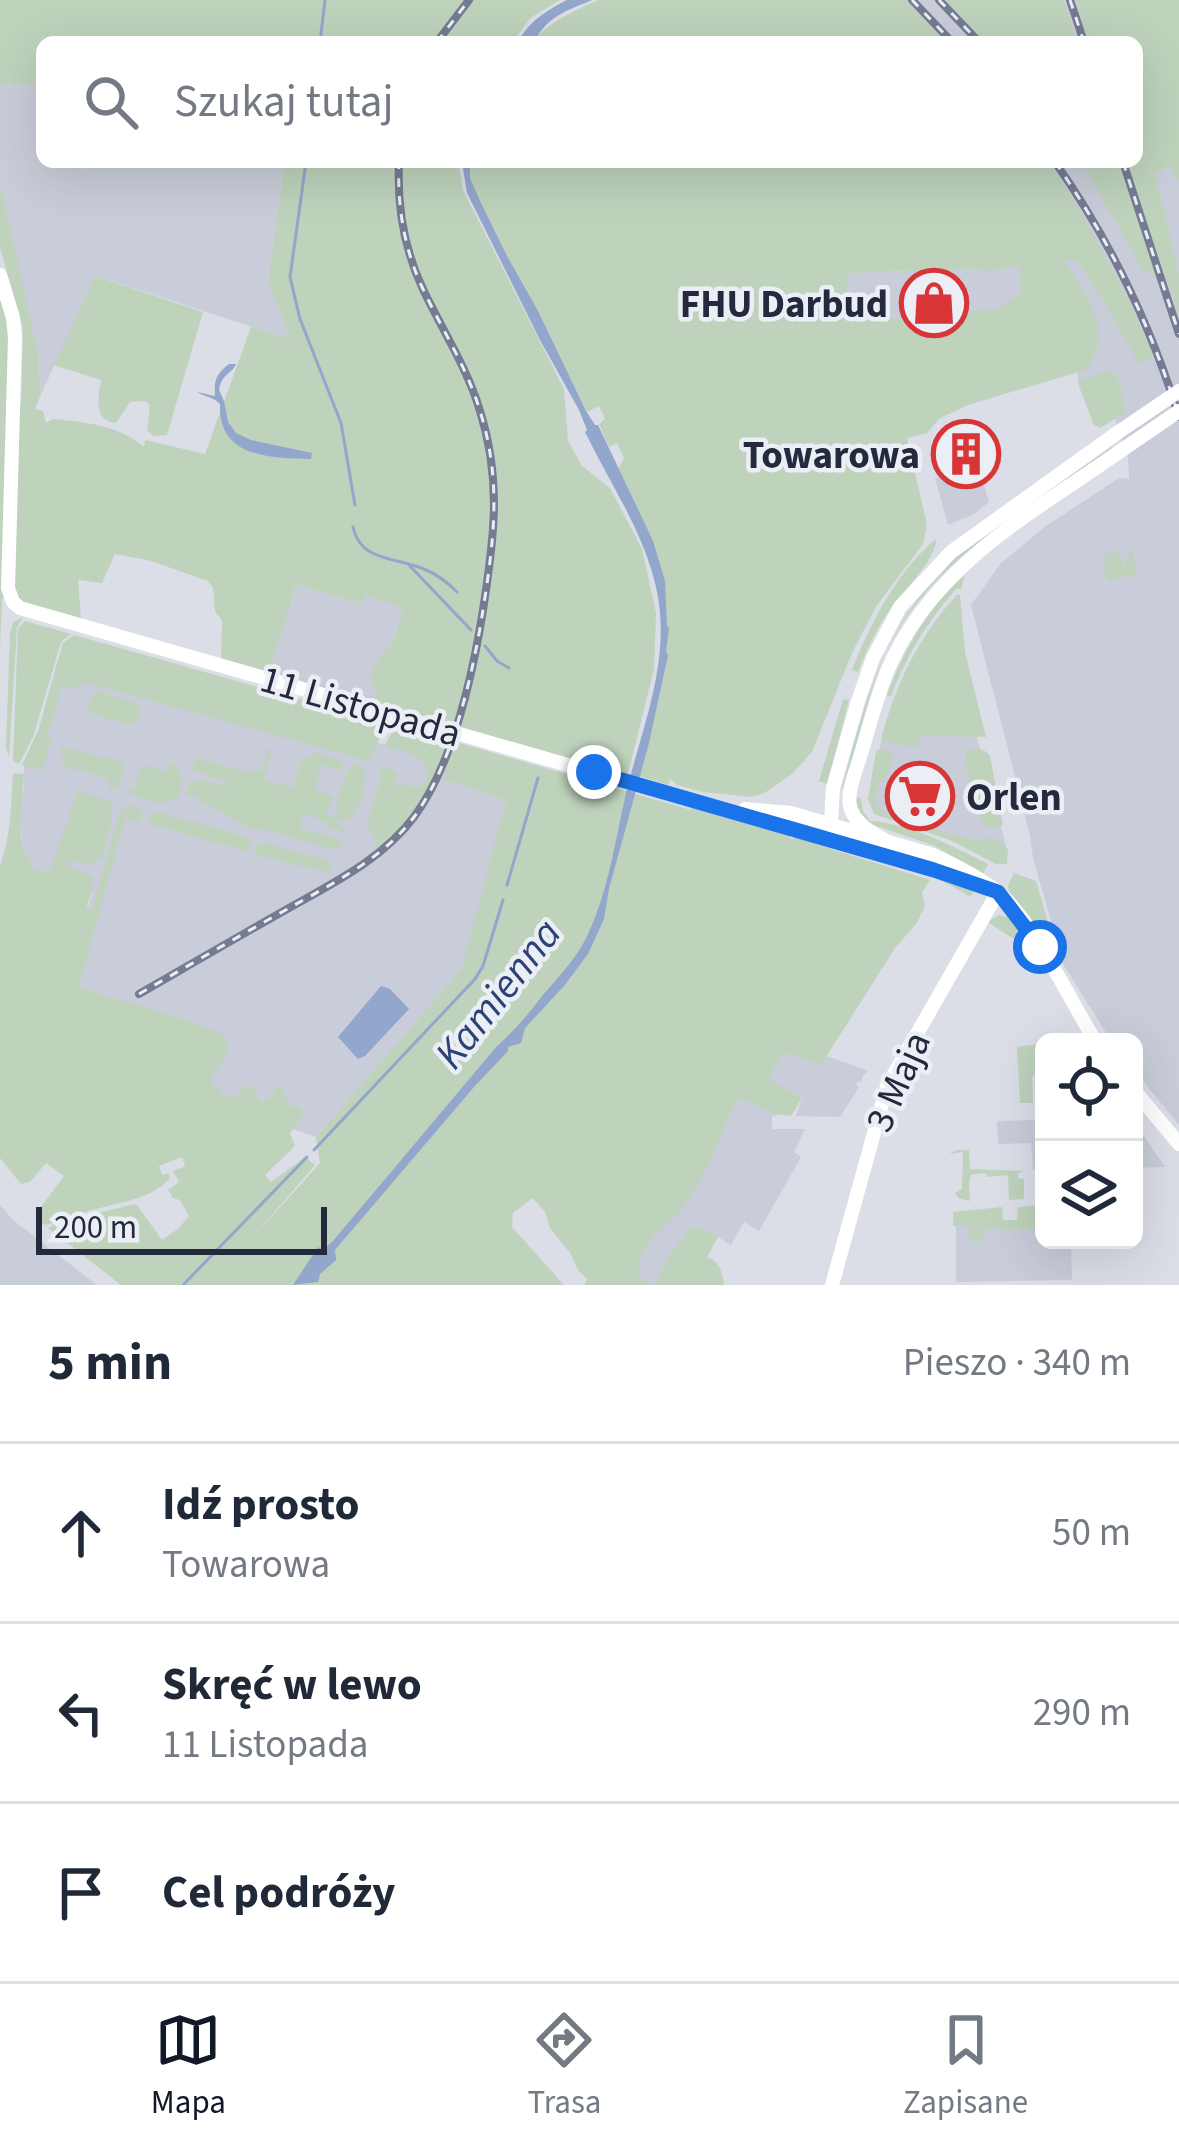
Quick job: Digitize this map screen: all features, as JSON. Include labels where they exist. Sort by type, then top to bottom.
[{"type":"street","name":"11 Listopada","points":[[0,275],[15,338],[8,589],[25,610],[998,892]]},
{"type":"street","points":[[851,846],[831,824],[833,788],[866,677],[900,607],[951,552],[1179,391]]},
{"type":"street","points":[[799,831],[831,824],[850,792],[902,640],[953,572],[1179,411]]},
{"type":"street","points":[[791,813],[819,806],[833,788]]},
{"type":"street","points":[[850,792],[851,813],[859,824],[884,839]]},
{"type":"street","name":"11 Listopada","points":[[710,805],[791,813],[884,839],[953,864],[998,892]]},
{"type":"street","points":[[998,892],[1040,947],[1091,1033]]},
{"type":"street","name":"3 Maja","points":[[832,1285],[887,1087],[998,892]]},
{"type":"street","points":[[1143,1101],[1179,1144]]},
{"type":"shaded area","points":[[821,0],[1076,0],[1087,36],[853,36]]},
{"type":"shaded area","points":[[0,84],[36,84],[36,168],[283,168],[268,282],[292,340],[96,276],[41,394],[38,353],[0,200]]},
{"type":"shaded area","points":[[1179,130],[1179,1125],[1143,1081],[1143,1033],[1106,1033],[1063,964],[971,605],[1000,564],[1046,526],[1119,478],[1129,479],[1128,456],[1115,419],[1094,425],[1079,387],[1071,314],[971,168],[1143,168],[1143,157]]},
{"type":"shaded area","name":"FHU Darbud","points":[[1021,268],[1022,314],[861,320],[847,312],[846,273]]},
{"type":"shaded area","points":[[977,464],[989,502],[948,525],[935,478]]},
{"type":"shaded area","points":[[296,585],[361,604],[364,596],[403,608],[373,703],[269,674]]},
{"type":"shaded area","points":[[491,644],[454,765],[445,780],[506,800],[462,968],[316,1137],[197,1096],[60,1006],[92,893],[33,876],[26,869],[19,820],[24,762],[60,653],[435,759],[449,714]]},
{"type":"shaded area","points":[[886,727],[977,737],[1007,850],[1001,861],[933,829],[883,814],[872,803]]},
{"type":"shaded area","points":[[782,1052],[821,1065],[827,1056],[868,1071],[840,1117],[796,1116],[802,1098],[768,1082]]},
{"type":"shaded area","points":[[735,1095],[774,1110],[778,1115],[772,1116],[772,1129],[805,1129],[794,1152],[801,1157],[759,1231],[744,1222],[731,1245],[703,1228],[656,1285],[633,1285],[630,1277],[649,1235]]},
{"type":"shaded area","points":[[1035,1120],[1035,1170],[1031,1143],[998,1144],[997,1121]]},
{"type":"shaded area","points":[[1143,1135],[1144,1136],[1165,1167],[1143,1168]]},
{"type":"shaded area","points":[[0,1205],[13,1220],[97,1285],[0,1285]]},
{"type":"shaded area","points":[[1035,1225],[1035,1249],[1071,1249],[1072,1280],[956,1282],[956,1226]]},
{"type":"green space","points":[[0,0],[560,0],[530,18],[517,36],[36,36],[36,84],[0,84]]},
{"type":"green space","points":[[599,0],[906,0],[939,36],[537,36]]},
{"type":"green space","points":[[946,0],[1064,0],[1075,36],[979,36]]},
{"type":"green space","points":[[1075,0],[1179,0],[1179,179],[1170,164],[1155,171],[1179,275],[1179,315],[1127,168],[1143,168],[1143,36],[1086,36]]},
{"type":"green space","points":[[283,168],[459,168],[463,190],[564,389],[568,441],[582,466],[610,488],[642,549],[656,613],[654,669],[628,774],[373,703],[372,671],[393,640],[402,610],[365,596],[362,604],[296,585],[268,678],[221,665],[222,621],[208,581],[115,554],[102,583],[78,580],[81,619],[2,598],[0,649],[0,279],[12,318],[13,402],[21,405],[23,327],[0,248],[0,183],[38,353],[41,394],[35,409],[43,411],[46,423],[53,419],[89,423],[113,429],[144,447],[145,440],[205,454],[251,327],[291,339],[268,282]]},
{"type":"green space","points":[[468,168],[1053,168],[1106,257],[1155,356],[1138,363],[1076,259],[1064,260],[1094,313],[1098,342],[1094,356],[1085,370],[968,405],[940,418],[927,433],[907,438],[927,525],[923,544],[875,608],[812,752],[792,774],[752,797],[703,792],[670,779],[668,785],[639,776],[666,631],[652,542],[617,476],[624,458],[617,443],[609,447],[599,424],[605,419],[599,406],[587,412],[473,190]],"holes":[[[1020,268],[1021,293],[995,311],[861,320],[847,312],[847,273]]]},
{"type":"green space","points":[[1085,168],[1121,168],[1156,276],[1142,269]]},
{"type":"green space","points":[[95,276],[203,312],[167,435],[153,436],[147,430],[150,406],[146,401],[130,402],[116,423],[104,418],[99,407],[101,380],[54,365]]},
{"type":"green space","points":[[1107,371],[1117,375],[1126,412],[1100,428],[1094,425],[1078,381]]},
{"type":"green space","points":[[1112,447],[1114,449],[1016,514]]},
{"type":"green space","points":[[1012,517],[950,567],[899,628],[881,664],[897,630],[936,577],[963,551]]},
{"type":"green space","points":[[936,539],[925,566],[880,626],[858,672],[852,670],[886,599]]},
{"type":"green space","points":[[1119,550],[1124,568],[1133,551],[1137,574],[1109,581],[1102,566],[1104,552],[1111,556]]},
{"type":"green space","points":[[965,575],[961,589],[956,589],[927,627],[891,696],[887,695],[918,630]]},
{"type":"green space","points":[[957,595],[986,737],[922,735],[913,748],[881,740],[910,663]]},
{"type":"green space","points":[[23,617],[17,627],[9,757],[10,632],[13,623]]},
{"type":"green space","points":[[25,621],[71,634],[61,642],[33,737],[19,764],[13,761],[18,629]]},
{"type":"green space","points":[[74,635],[378,721],[378,743],[365,760],[84,682],[80,690],[62,685],[42,771],[22,765],[39,729],[63,643]]},
{"type":"green space","points":[[881,665],[845,788],[842,788],[861,720]]},
{"type":"green space","points":[[99,691],[137,703],[141,711],[137,722],[129,725],[91,713],[91,696]]},
{"type":"green space","points":[[843,699],[849,700],[827,784],[819,781]]},
{"type":"green space","points":[[396,725],[449,741],[422,800],[378,848],[367,823],[381,778],[380,766],[398,772],[394,785],[399,787],[419,788],[428,777],[419,758],[384,747]]},
{"type":"green space","points":[[452,741],[691,810],[690,805],[790,834],[789,838],[796,835],[933,874],[974,892],[970,897],[914,871],[808,842],[930,880],[922,893],[925,906],[821,1065],[781,1055],[769,1080],[802,1098],[791,1116],[774,1114],[742,1099],[735,1102],[692,1195],[641,1254],[640,1277],[652,1285],[584,1285],[587,1279],[533,1198],[513,1213],[512,1227],[564,1285],[121,1285],[48,1228],[52,1223],[41,1222],[41,1207],[64,1176],[46,1163],[30,1182],[21,1184],[0,1158],[0,865],[13,773],[24,774],[20,831],[24,853],[32,868],[42,872],[51,870],[78,790],[112,803],[102,857],[89,864],[70,860],[67,867],[93,880],[87,907],[91,912],[120,812],[131,805],[142,811],[141,822],[125,819],[81,988],[223,1035],[228,1045],[210,1079],[224,1096],[237,1095],[251,1085],[261,1103],[277,1087],[282,1088],[289,1105],[301,1108],[301,1118],[290,1133],[295,1146],[265,1175],[271,1182],[305,1157],[315,1165],[253,1237],[320,1163],[316,1137],[462,968],[506,800],[444,780]],"holes":[[[182,1157],[185,1166],[173,1171],[179,1182],[168,1190],[189,1216],[162,1240],[136,1204],[77,1215],[151,1193],[170,1178],[168,1173],[162,1175],[159,1166]]]},
{"type":"green space","points":[[58,746],[126,763],[119,786],[109,790],[109,779],[66,767]]},
{"type":"green space","points":[[268,748],[272,749],[264,779],[293,788],[302,759],[317,752],[342,761],[341,771],[321,765],[315,790],[334,797],[325,814],[337,818],[347,774],[355,763],[364,767],[359,804],[352,817],[338,823],[346,834],[304,814],[299,829],[345,844],[333,849],[249,827],[186,794],[198,779],[224,786],[226,782],[192,770],[195,758],[250,773],[251,769],[261,771]]},
{"type":"green space","points":[[977,748],[990,756],[1003,825],[995,828],[979,818],[965,765],[967,751]]},
{"type":"green space","points":[[883,749],[893,757],[874,803],[888,815],[976,841],[998,841],[1008,850],[1007,864],[996,864],[950,840],[874,814],[868,799],[876,751]]},
{"type":"green space","points":[[170,762],[181,779],[176,799],[157,803],[131,794],[128,788],[134,789],[141,764],[167,772]]},
{"type":"green space","points":[[855,797],[861,798],[870,821],[900,826],[945,843],[988,864],[983,874],[935,846],[868,823],[858,813]]},
{"type":"green space","points":[[160,812],[252,842],[248,852],[147,823],[150,815]]},
{"type":"green space","points":[[262,842],[326,860],[332,874],[256,855]]},
{"type":"green space","points":[[1014,873],[1036,881],[1061,967],[1098,1033],[1010,896],[1008,886]]},
{"type":"green space","points":[[999,915],[1013,918],[1046,969],[1030,949],[987,922]]},
{"type":"green space","points":[[1035,1044],[1033,1103],[1020,1103],[1017,1047]]},
{"type":"green space","points":[[969,1150],[970,1169],[1024,1171],[1018,1178],[1024,1179],[1024,1199],[1009,1200],[1008,1175],[987,1177],[985,1173],[971,1175],[970,1201],[958,1198],[963,1152],[949,1154]]},
{"type":"green space","points":[[1035,1206],[1035,1229],[984,1229],[983,1241],[969,1241],[969,1226],[953,1226],[953,1212],[1002,1207],[1003,1220],[1017,1220],[1018,1207]]},
{"type":"green space","points":[[692,1227],[718,1237],[707,1257],[720,1268],[724,1285],[653,1285],[669,1254]]},
{"type":"water","points":[[567,0],[592,0],[551,20],[537,36],[522,36],[546,12]]},
{"type":"water","points":[[463,168],[470,168],[480,201],[653,541],[665,581],[668,655],[604,919],[588,954],[525,1028],[521,1043],[508,1047],[335,1250],[336,1260],[318,1282],[293,1285],[318,1247],[323,1250],[333,1241],[583,944],[605,888],[658,664],[660,613],[643,546],[467,193]]},
{"type":"water","points":[[229,364],[236,364],[219,390],[236,433],[312,453],[311,459],[250,451],[228,435],[220,404],[197,392],[215,396],[217,378]]},
{"type":"water","points":[[381,986],[409,1009],[358,1059],[338,1037]]},
{"type":"waterway","points":[[321,36],[325,0]]},
{"type":"waterway","points":[[305,168],[290,277],[300,319],[341,423],[355,505]]},
{"type":"waterway","points":[[353,527],[371,553],[429,571],[457,592]]},
{"type":"waterway","points":[[409,565],[471,630]]},
{"type":"waterway","points":[[485,646],[509,668]]},
{"type":"waterway","points":[[507,885],[538,778]]},
{"type":"waterway","name":"Kamienna","points":[[314,1150],[475,979],[503,900]]},
{"type":"waterway","points":[[184,1284],[307,1157]]},
{"type":"railway","points":[[442,36],[469,0]]},
{"type":"railway","points":[[912,0],[946,36]]},
{"type":"railway","points":[[939,0],[973,36]]},
{"type":"railway","points":[[1070,0],[1082,36]]},
{"type":"railway","points":[[139,994],[336,882],[386,847],[428,795],[459,717],[479,635],[494,486],[475,395],[422,287],[406,242],[399,168]]},
{"type":"railway","points":[[1059,168],[1127,285],[1179,417]]},
{"type":"railway","points":[[1125,168],[1179,334]]},
{"type":"place","name":"FHU Darbud","points":[[934,303]]},
{"type":"place","name":"Towarowa","points":[[966,454]]},
{"type":"place","name":"Orlen","points":[[920,796]]},
{"type":"route","points":[[594,772],[998,892],[1040,947]]}]
